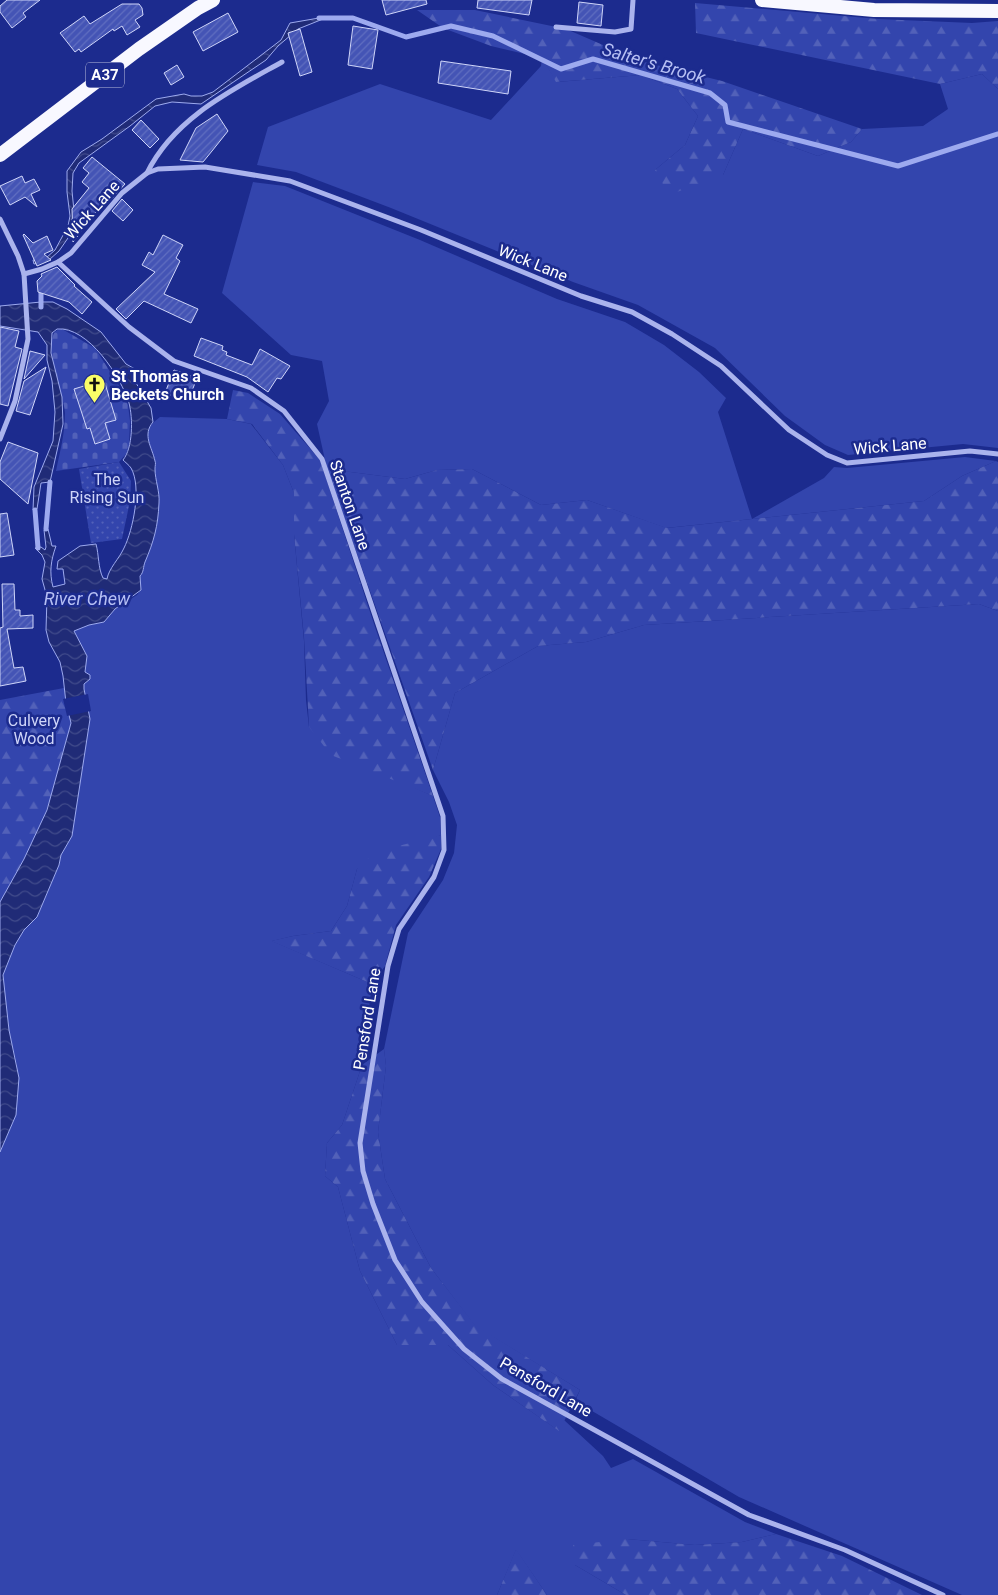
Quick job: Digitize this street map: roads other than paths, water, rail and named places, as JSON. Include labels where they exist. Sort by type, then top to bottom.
[{"type":"highway","points":[[762,0],[874,10],[998,11]]},
{"type":"highway","name":"A37","points":[[0,155],[138,49],[208,1]]},
{"type":"street","points":[[556,27],[615,32],[631,29],[633,0]]},
{"type":"street","points":[[147,173],[162,146],[196,114],[207,105],[282,62]]},
{"type":"street","name":"Wick Lane","points":[[58,262],[71,253],[122,192],[147,173],[158,169],[205,167],[290,181],[421,230],[581,296],[632,312],[672,334],[721,366],[789,430],[827,455],[847,462],[970,451],[998,454]]},
{"type":"street","points":[[0,219],[18,256],[24,274],[28,339],[15,402],[0,439]]},
{"type":"street","points":[[24,274],[58,262]]},
{"type":"street","name":"Stanton Lane","points":[[58,262],[130,328],[174,362],[250,388],[284,411],[322,459],[428,768]]},
{"type":"street","name":"Pensford Lane","points":[[428,768],[443,816],[444,850],[434,877],[399,929],[388,966],[360,1143],[363,1171],[373,1204],[395,1260],[422,1302],[452,1336],[464,1349],[502,1379],[749,1516],[845,1550],[943,1595]]},
{"type":"water","points":[[323,19],[298,29],[278,46],[266,60],[201,104],[172,102],[155,106],[79,163],[73,173],[74,211],[68,238],[59,251],[49,260],[34,264],[33,260],[46,258],[55,250],[68,226],[70,216],[67,171],[81,152],[102,139],[156,99],[184,94],[202,96],[213,92],[281,40],[290,23]]},
{"type":"water","name":"River Chew","points":[[53,302],[67,309],[101,332],[126,364],[135,369],[134,379],[151,408],[153,422],[148,436],[155,462],[159,503],[155,533],[140,576],[141,590],[115,609],[104,622],[74,631],[87,656],[85,672],[90,675],[90,679],[84,684],[84,689],[90,719],[72,836],[61,855],[59,865],[37,917],[24,930],[15,945],[3,975],[9,1030],[19,1078],[16,1115],[0,1152],[0,902],[24,859],[47,810],[71,723],[60,662],[49,642],[46,630],[47,597],[42,579],[45,562],[42,555],[35,548],[41,547],[45,550],[44,530],[48,529],[52,546],[56,546],[51,566],[53,587],[65,584],[63,569],[57,569],[58,561],[80,546],[96,544],[101,574],[103,578],[107,579],[127,540],[133,520],[136,497],[134,476],[131,468],[123,460],[129,448],[131,424],[129,403],[125,392],[111,367],[91,344],[69,330],[57,329],[52,333],[51,353],[62,397],[63,424],[50,482],[41,483],[37,509],[33,510],[34,487],[53,441],[55,412],[52,381],[47,360],[47,345],[38,332],[0,326],[0,306]]},
{"type":"waterway","name":"Salter's Brook","points":[[319,18],[353,18],[406,37],[451,26],[493,36],[561,69],[593,59],[710,93],[725,105],[728,122],[898,166],[998,134]]},
{"type":"waterway","points":[[41,293],[41,307]]},
{"type":"waterway","name":"River Chew","points":[[46,529],[50,482]]},
{"type":"waterway","name":"River Chew","points":[[35,510],[38,548]]},
{"type":"place","name":"St Thomas a Beckets Church","points":[[95,404]]},
{"type":"park label","name":"The Rising Sun","points":[[107,488]]},
{"type":"park label","name":"Culvery Wood","points":[[34,729]]}]
